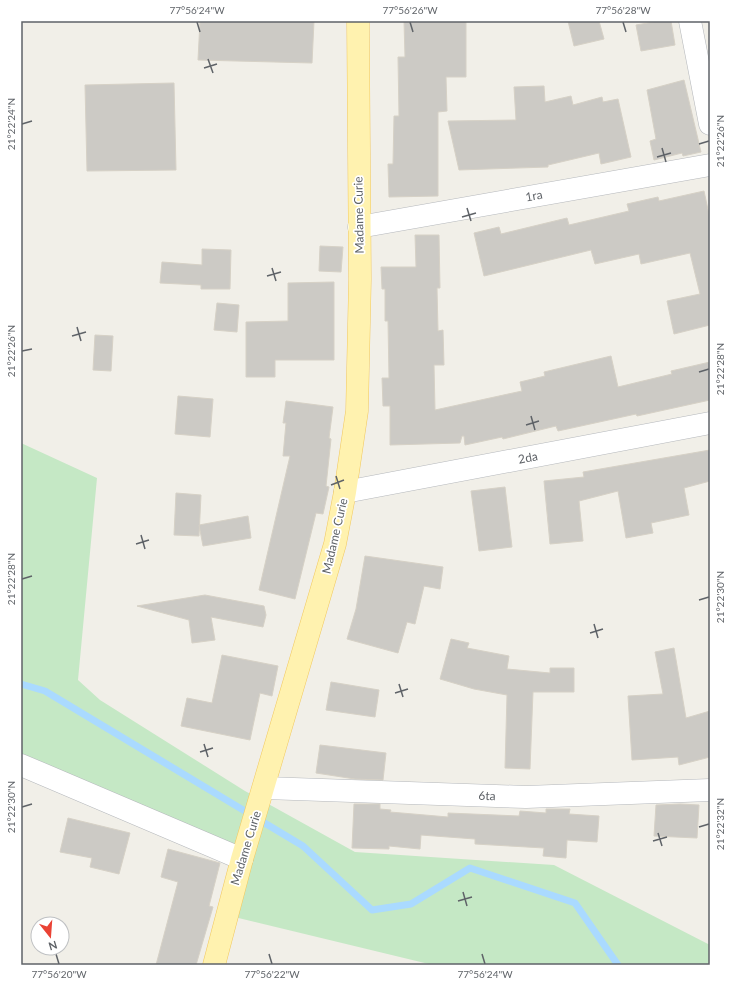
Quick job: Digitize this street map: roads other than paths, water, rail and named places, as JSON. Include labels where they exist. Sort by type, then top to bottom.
[{"type":"main road","name":"Madame Curie","points":[[214,965],[242,859],[265,788],[335,544],[345,492],[357,411],[360,279],[358,21]]},
{"type":"street","points":[[690,21],[710,124]]},
{"type":"street","name":"1ra","points":[[359,227],[710,165]]},
{"type":"street","name":"2da","points":[[345,492],[710,423]]},
{"type":"street","points":[[21,765],[242,859]]},
{"type":"street","name":"6ta","points":[[265,788],[526,797],[710,790]]},
{"type":"waterway","points":[[21,684],[45,691],[303,846],[372,910],[411,904],[470,868],[575,903],[618,965]]}]
